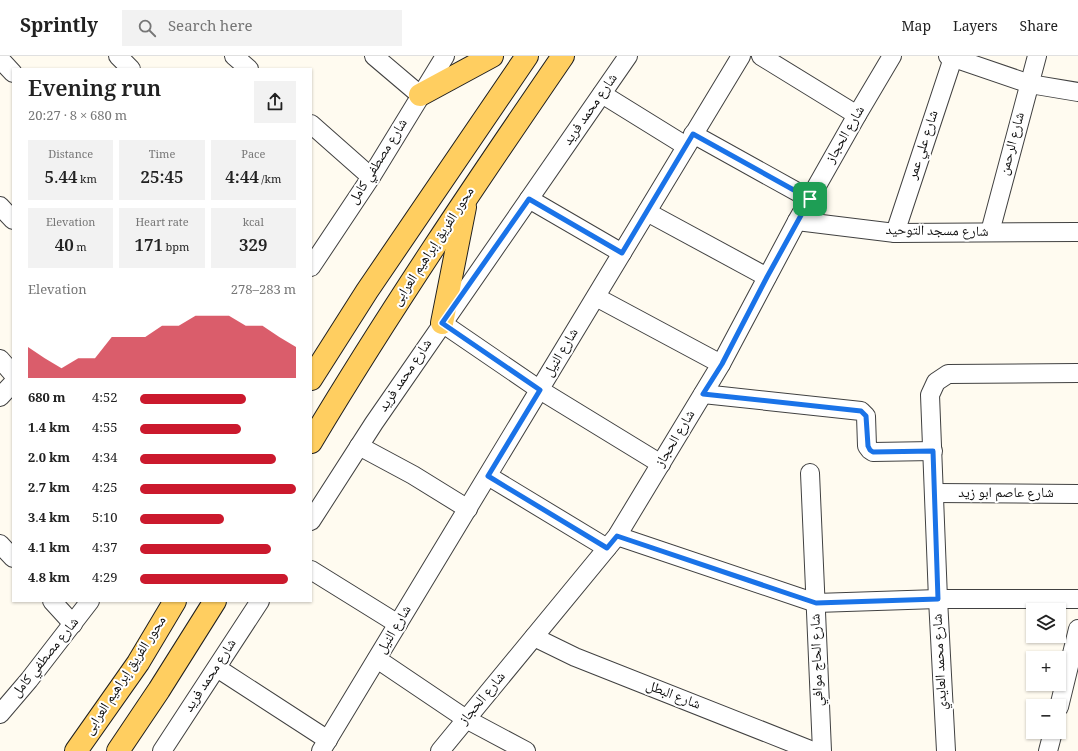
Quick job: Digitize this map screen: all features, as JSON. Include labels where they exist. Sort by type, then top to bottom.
[{"type":"main road","points":[[420,95],[492,56]]},
{"type":"main road","points":[[312,377],[376,278],[527,56]]},
{"type":"main road","name":"محور الفريق إبراهيم العرابى","points":[[312,440],[386,320],[467,196],[563,56]]},
{"type":"main road","points":[[442,323],[467,196]]},
{"type":"main road","name":"محور الفريق إبراهيم العرابى","points":[[76,751],[138,663],[174,602]]},
{"type":"main road","points":[[118,751],[159,690],[214,602]]},
{"type":"street","points":[[118,56],[130,68]]},
{"type":"street","points":[[374,56],[420,95]]},
{"type":"street","name":"شارع مصطفي كامل","points":[[314,257],[371,176],[445,56]]},
{"type":"street","name":"شارع محمد فريد","points":[[312,519],[359,446],[442,323],[628,56]]},
{"type":"street","name":"شارع النيل","points":[[324,745],[741,56]]},
{"type":"street","points":[[761,56],[857,115]]},
{"type":"street","name":"شارع الحجاز","points":[[440,751],[612,542],[722,364],[797,221],[892,56]]},
{"type":"street","name":"شارع الرحمن","points":[[990,232],[1037,56]]},
{"type":"street","points":[[950,57],[1030,84],[1078,92]]},
{"type":"street","name":"شارع علي عمر","points":[[895,233],[950,57]]},
{"type":"street","points":[[0,59],[12,72]]},
{"type":"street","points":[[602,94],[690,140],[810,199]]},
{"type":"street","points":[[312,125],[371,176]]},
{"type":"street","points":[[529,199],[622,253]]},
{"type":"street","points":[[0,206],[12,219]]},
{"type":"street","points":[[647,212],[767,277]]},
{"type":"street","name":"شارع مسجد التوحيد","points":[[797,221],[895,233],[1078,232]]},
{"type":"street","points":[[596,297],[722,364]]},
{"type":"street","points":[[442,323],[540,390],[661,464]]},
{"type":"street","points":[[0,359],[12,373]]},
{"type":"street","name":"شارع محمد العايدي","points":[[946,751],[930,394],[936,382],[948,374],[1078,373]]},
{"type":"street","points":[[0,397],[12,384]]},
{"type":"street","points":[[703,394],[861,411],[866,416],[868,446],[873,452],[933,451]]},
{"type":"street","points":[[359,446],[413,475],[468,509]]},
{"type":"street","name":"شارع الحاج موافي","points":[[810,474],[822,751]]},
{"type":"street","points":[[488,476],[612,542],[816,603],[938,599],[1078,599]]},
{"type":"street","name":"شارع عاصم ابو زيد","points":[[934,493],[1078,494]]},
{"type":"street","points":[[0,544],[12,557]]},
{"type":"street","points":[[312,571],[398,624]]},
{"type":"street","points":[[53,602],[73,624]]},
{"type":"street","name":"شارع مصطفي كامل","points":[[0,714],[89,602]]},
{"type":"street","name":"شارع محمد فريد","points":[[162,751],[259,602]]},
{"type":"street","points":[[1061,699],[1078,629]]},
{"type":"street","name":"شارع البطل","points":[[534,636],[575,657],[813,751]]},
{"type":"street","points":[[377,659],[466,719],[526,751]]},
{"type":"street","points":[[217,668],[324,745]]},
{"type":"street","points":[[1048,751],[1051,739]]},
{"type":"route","points":[[693,134],[810,199],[767,277],[722,364],[703,394],[861,411],[866,416],[868,446],[873,452],[933,451],[938,599],[816,603],[617,536],[607,548],[488,476],[540,390],[442,323],[529,199],[622,253],[693,134]]}]
